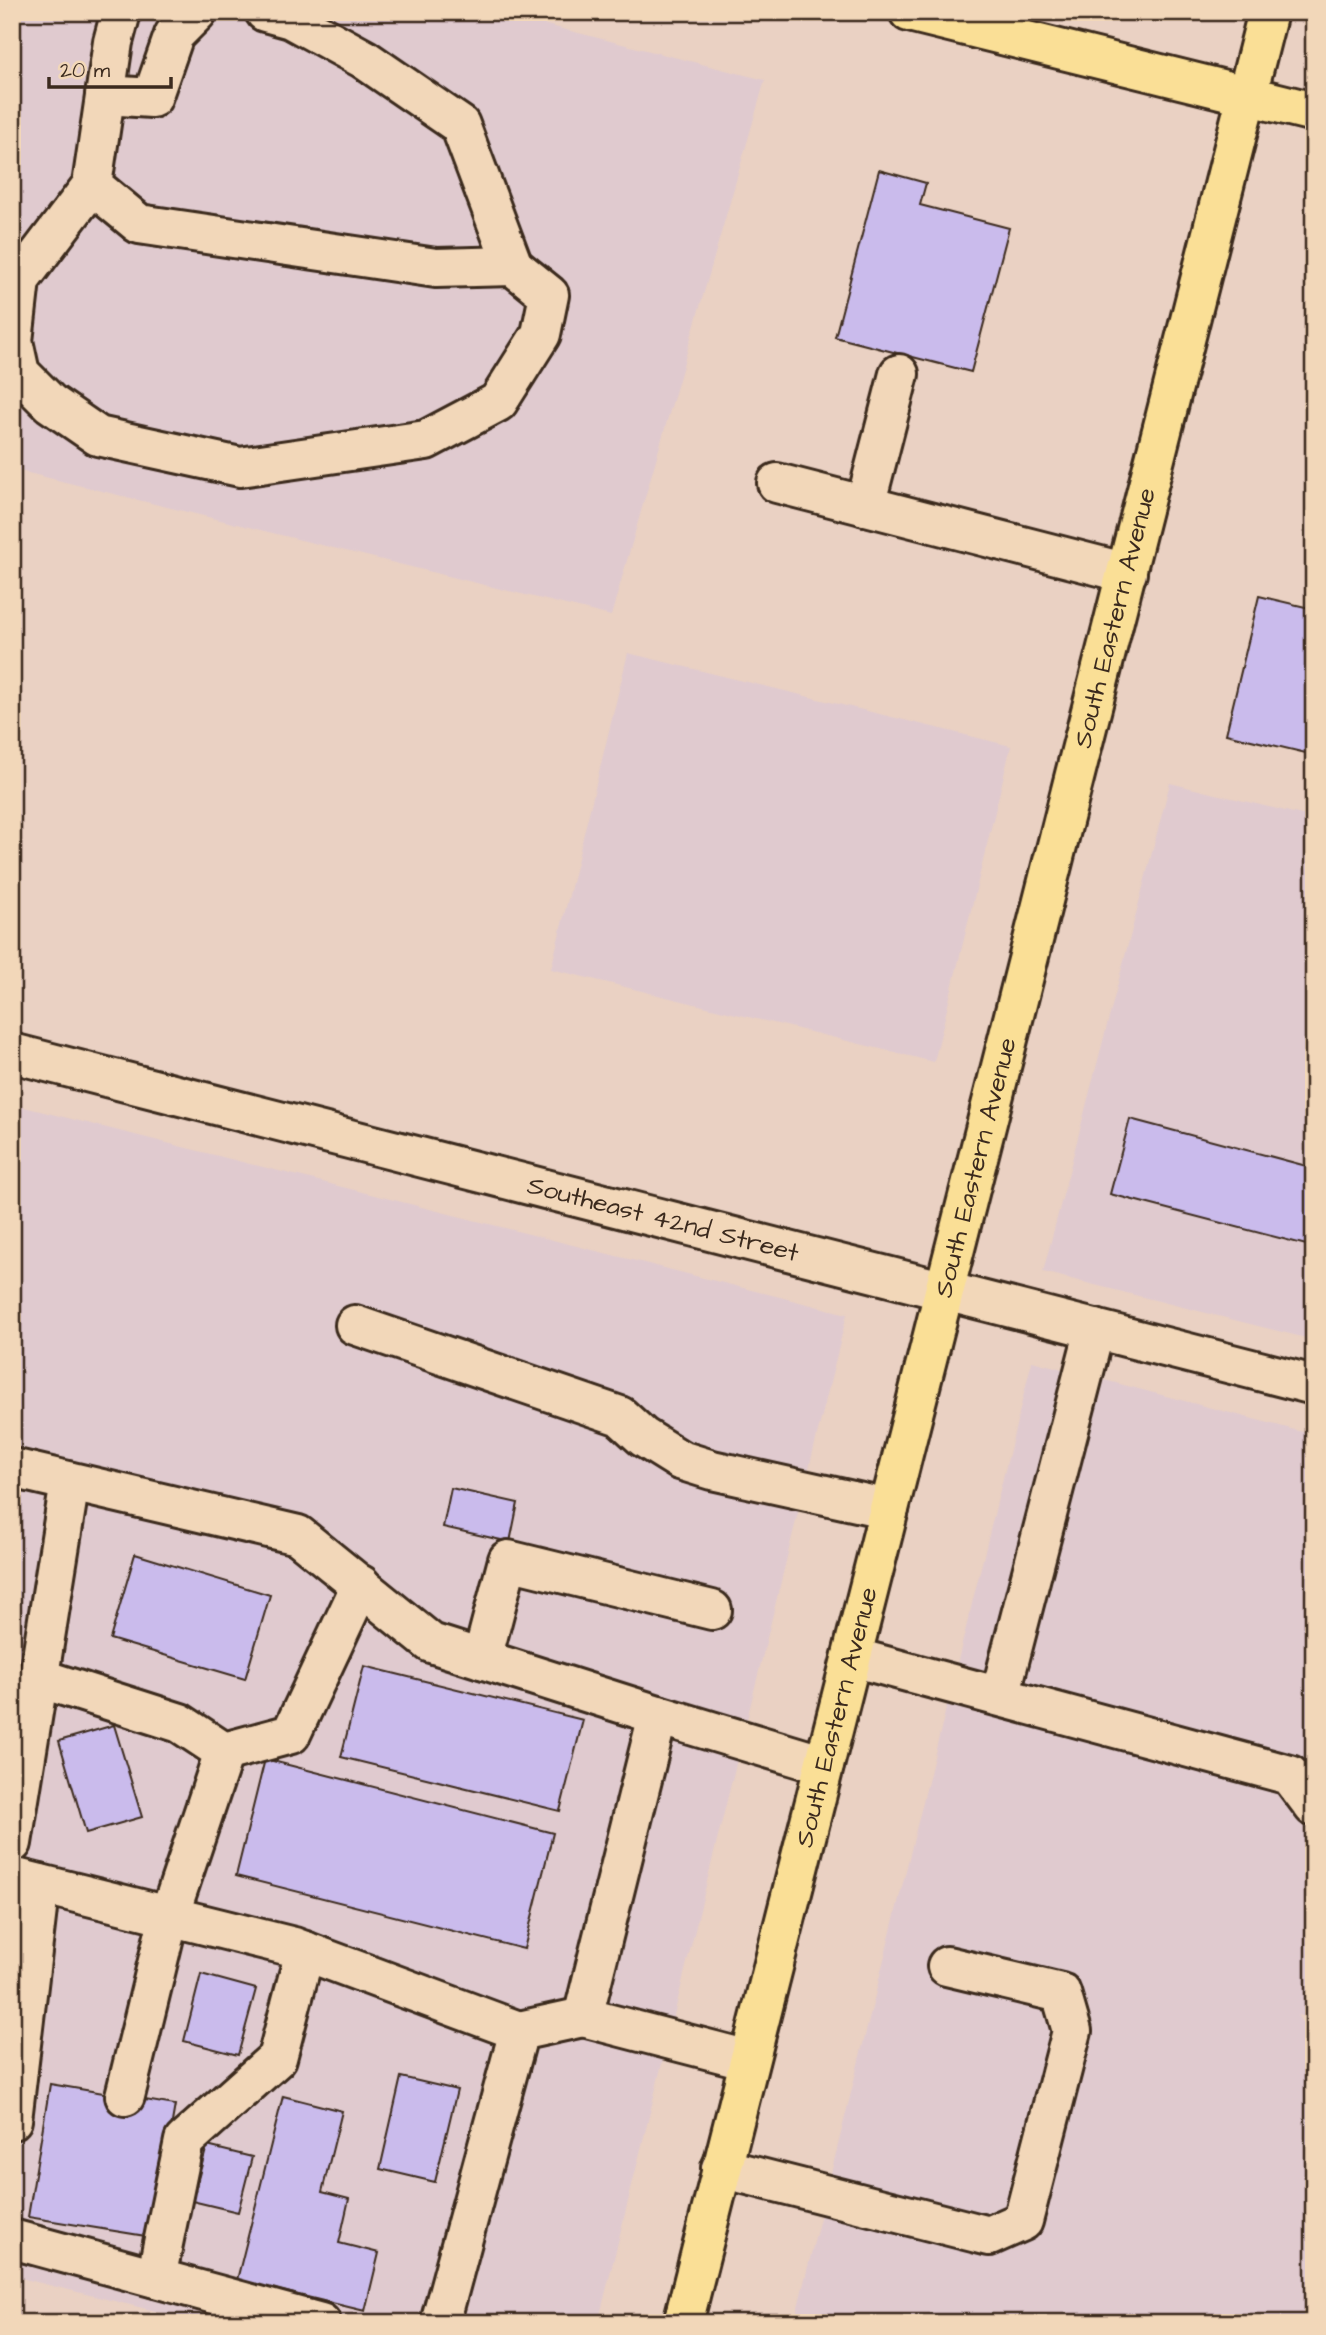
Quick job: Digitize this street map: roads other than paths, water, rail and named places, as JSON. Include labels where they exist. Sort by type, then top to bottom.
[{"type":"main road","points":[[909,12],[1314,112]]},
{"type":"main road","name":"South Eastern Avenue","points":[[683,2323],[1268,12]]},
{"type":"street","points":[[121,12],[113,42],[92,186],[20,280],[13,341],[20,373],[50,403],[98,436],[240,467],[426,440],[498,402],[541,334],[549,295],[513,266],[460,125],[364,59],[291,19],[265,12]]},
{"type":"street","points":[[105,94],[152,98],[174,35],[198,12]]},
{"type":"street","points":[[92,186],[139,224],[436,268],[513,266]]},
{"type":"street","points":[[865,506],[899,374]]},
{"type":"street","points":[[777,483],[1127,573]]},
{"type":"street","name":"Southeast 42nd Street","points":[[12,1053],[1314,1385]]},
{"type":"street","points":[[355,1325],[620,1416],[643,1437],[680,1460],[712,1471],[889,1509]]},
{"type":"street","points":[[999,1696],[1096,1329]]},
{"type":"street","points":[[12,1468],[298,1535],[431,1643],[658,1716],[824,1765]]},
{"type":"street","points":[[12,1843],[70,1482]]},
{"type":"street","points":[[482,1659],[508,1560],[712,1610]]},
{"type":"street","points":[[39,1678],[180,1724],[223,1752],[291,1734],[361,1586]]},
{"type":"street","points":[[852,1657],[1290,1775],[1302,1787],[1314,1807]]},
{"type":"street","points":[[583,2017],[658,1716]]},
{"type":"street","points":[[125,2096],[169,1916],[223,1752]]},
{"type":"street","points":[[12,2120],[26,1881],[305,1951],[519,2031],[583,2017],[749,2060]]},
{"type":"street","points":[[156,2278],[184,2141],[277,2058],[305,1951]]},
{"type":"street","points":[[721,2168],[989,2236],[1023,2221],[1072,2031],[1061,1993],[947,1966]]},
{"type":"street","points":[[440,2323],[519,2031]]},
{"type":"street","points":[[12,2239],[321,2323]]}]
